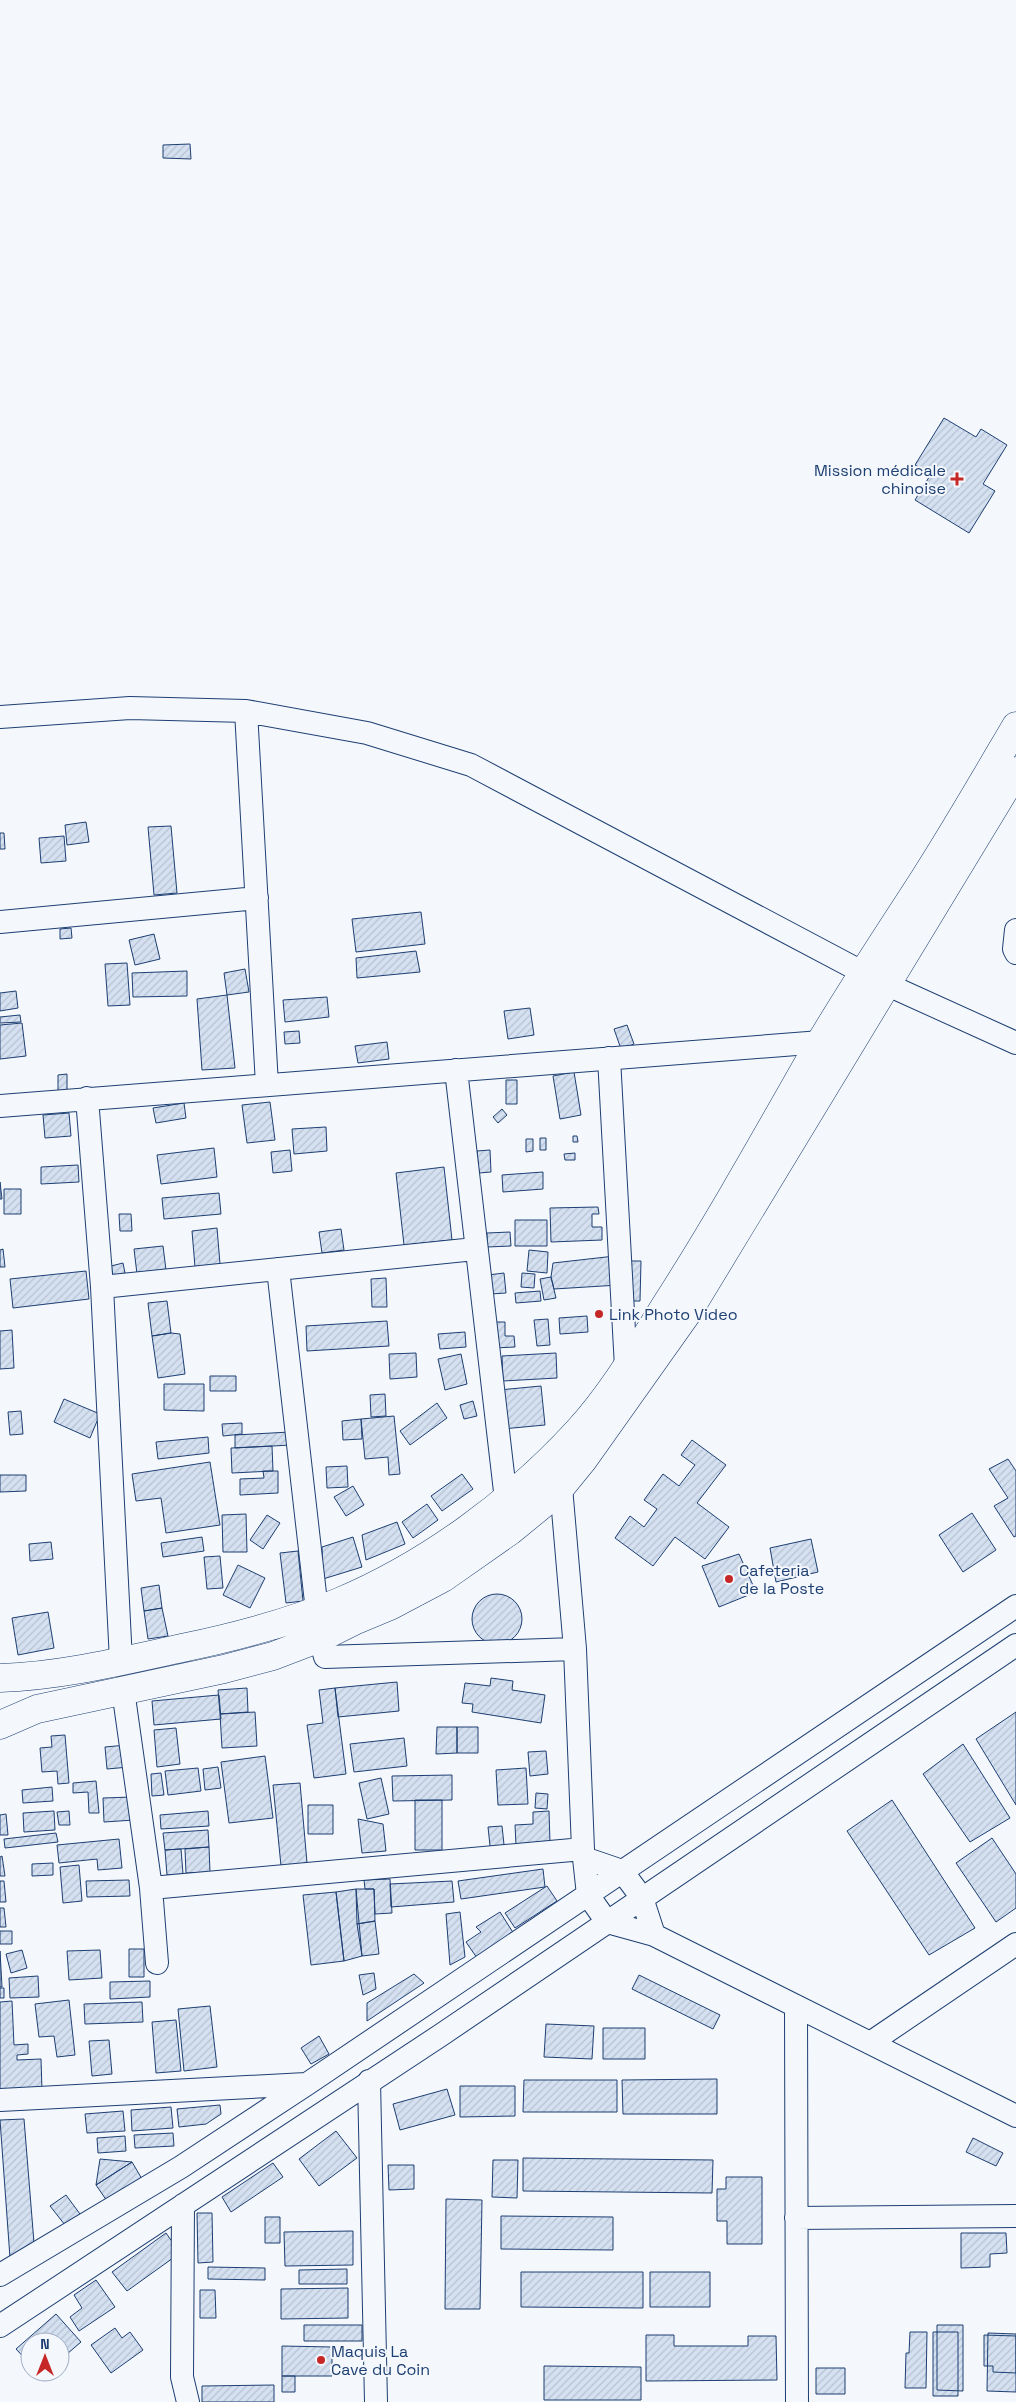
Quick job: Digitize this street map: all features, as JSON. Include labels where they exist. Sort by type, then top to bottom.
[{"type":"main road","points":[[0,1678],[44,1676],[212,1642],[317,1611],[342,1601],[419,1562],[506,1500],[547,1463],[581,1428],[626,1367],[714,1228],[862,972],[926,877],[1016,726]]},
{"type":"main road","points":[[0,1725],[37,1709],[224,1669],[273,1656],[320,1638],[392,1605],[443,1578],[510,1532],[561,1486],[583,1460],[688,1312],[1016,771]]},
{"type":"street","points":[[0,717],[130,708],[246,711],[367,733],[471,765],[862,972]]},
{"type":"street","points":[[246,711],[267,1085]]},
{"type":"street","points":[[0,922],[257,898]]},
{"type":"street","points":[[1016,930],[1014,949],[1016,953]]},
{"type":"street","points":[[888,985],[1016,1043]]},
{"type":"street","points":[[0,1106],[852,1040]]},
{"type":"street","points":[[609,1058],[626,1367]]},
{"type":"street","points":[[456,1070],[506,1500]]},
{"type":"street","points":[[87,1098],[102,1287],[121,1661]]},
{"type":"street","points":[[102,1287],[476,1249]]},
{"type":"street","points":[[278,1269],[317,1611]]},
{"type":"street","points":[[561,1486],[575,1649],[583,1854],[588,1895],[607,1922],[654,1935],[1016,2116]]},
{"type":"street","points":[[0,2275],[182,2167],[1016,1606]]},
{"type":"street","points":[[320,1638],[325,1657],[575,1649]]},
{"type":"street","points":[[0,2326],[607,1922],[1016,1645]]},
{"type":"street","points":[[122,1690],[151,1888],[157,1963]]},
{"type":"street","points":[[151,1888],[583,1854],[622,1871],[642,1898],[654,1935]]},
{"type":"street","points":[[870,2043],[1016,1944]]},
{"type":"street","points":[[796,2006],[797,2402]]},
{"type":"street","points":[[369,2081],[376,2402]]},
{"type":"street","points":[[0,2100],[308,2084]]},
{"type":"street","points":[[183,2205],[182,2377],[188,2402]]},
{"type":"street","points":[[796,2218],[1016,2216]]},
{"type":"building","points":[[190,144],[191,159],[163,158],[163,145]]},
{"type":"building","name":"Mission médicale chinoise","points":[[944,418],[976,437],[981,429],[1007,445],[983,484],[995,491],[969,533],[915,500],[931,474],[915,465]]},
{"type":"building","points":[[86,822],[89,842],[67,845],[65,825]]},
{"type":"building","points":[[171,826],[177,893],[154,895],[148,827]]},
{"type":"building","points":[[0,833],[4,833],[5,849],[0,849]]},
{"type":"building","points":[[64,836],[66,861],[41,863],[39,838]]},
{"type":"building","points":[[421,912],[425,944],[356,952],[352,919]]},
{"type":"building","points":[[71,928],[72,938],[60,939],[60,929]]},
{"type":"building","points":[[154,934],[160,959],[135,965],[129,940]]},
{"type":"building","points":[[416,951],[420,972],[357,978],[356,958]]},
{"type":"building","points":[[127,963],[130,1005],[108,1006],[105,964]]},
{"type":"building","points":[[245,969],[249,992],[227,995],[224,973]]},
{"type":"building","points":[[187,971],[187,996],[133,997],[132,973]]},
{"type":"building","points":[[16,991],[18,1008],[0,1011],[0,993]]},
{"type":"building","points":[[227,995],[235,1068],[202,1070],[197,999]]},
{"type":"building","points":[[327,997],[329,1017],[285,1022],[283,1000]]},
{"type":"building","points":[[530,1008],[534,1035],[508,1039],[504,1011]]},
{"type":"building","points":[[20,1015],[21,1022],[0,1023],[0,1017]]},
{"type":"building","points":[[22,1023],[26,1056],[0,1059],[0,1025]]},
{"type":"building","points":[[627,1025],[634,1044],[621,1049],[614,1029]]},
{"type":"building","points":[[299,1031],[300,1043],[285,1044],[284,1032]]},
{"type":"building","points":[[387,1042],[389,1059],[358,1063],[355,1046]]},
{"type":"building","points":[[574,1072],[581,1115],[560,1119],[553,1076]]},
{"type":"building","points":[[67,1074],[67,1091],[58,1091],[58,1075]]},
{"type":"building","points":[[506,1080],[517,1080],[517,1104],[506,1104]]},
{"type":"building","points":[[270,1102],[275,1140],[247,1143],[242,1105]]},
{"type":"building","points":[[184,1103],[186,1118],[156,1123],[153,1108]]},
{"type":"building","points":[[502,1109],[507,1115],[498,1123],[493,1117]]},
{"type":"building","points":[[69,1113],[71,1136],[45,1138],[43,1115]]},
{"type":"building","points":[[326,1127],[327,1151],[294,1154],[292,1129]]},
{"type":"building","points":[[573,1136],[577,1136],[578,1142],[573,1142]]},
{"type":"building","points":[[540,1138],[546,1138],[546,1150],[540,1150]]},
{"type":"building","points":[[526,1139],[533,1139],[533,1151],[526,1152]]},
{"type":"building","points":[[214,1148],[217,1177],[161,1184],[157,1155]]},
{"type":"building","points":[[290,1150],[292,1171],[273,1173],[271,1152]]},
{"type":"building","points":[[490,1150],[491,1172],[479,1173],[477,1151]]},
{"type":"building","points":[[575,1153],[575,1160],[565,1160],[564,1154]]},
{"type":"building","points":[[78,1165],[79,1182],[41,1184],[41,1167]]},
{"type":"building","points":[[444,1167],[452,1240],[404,1245],[396,1173]]},
{"type":"building","points":[[543,1172],[543,1189],[503,1192],[502,1175]]},
{"type":"building","points":[[0,1182],[2,1199],[0,1199]]},
{"type":"building","points":[[4,1189],[21,1189],[21,1214],[4,1214]]},
{"type":"building","points":[[219,1193],[221,1214],[164,1219],[162,1198]]},
{"type":"building","points":[[598,1207],[599,1214],[592,1214],[592,1227],[602,1227],[602,1240],[551,1242],[550,1208]]},
{"type":"building","points":[[119,1214],[131,1214],[132,1231],[120,1231]]},
{"type":"building","points":[[515,1220],[547,1220],[547,1246],[515,1246]]},
{"type":"building","points":[[217,1228],[220,1264],[195,1267],[192,1231]]},
{"type":"building","points":[[341,1229],[344,1250],[322,1253],[319,1232]]},
{"type":"building","points":[[510,1232],[511,1246],[487,1247],[487,1233]]},
{"type":"building","points":[[163,1246],[166,1270],[137,1274],[134,1249]]},
{"type":"building","points":[[3,1249],[5,1267],[0,1267],[0,1250]]},
{"type":"building","points":[[529,1250],[548,1252],[547,1273],[527,1271]]},
{"type":"building","points":[[615,1256],[619,1285],[554,1289],[551,1277],[553,1263]]},
{"type":"building","points":[[627,1261],[641,1261],[640,1301],[627,1301]]},
{"type":"building","points":[[123,1263],[125,1273],[113,1276],[111,1266]]},
{"type":"building","points":[[86,1271],[89,1299],[13,1308],[10,1279]]},
{"type":"building","points":[[504,1273],[506,1293],[490,1294],[488,1275]]},
{"type":"building","points":[[522,1273],[535,1274],[534,1288],[521,1287]]},
{"type":"building","points":[[551,1277],[556,1298],[544,1300],[540,1279]]},
{"type":"building","points":[[386,1278],[387,1307],[372,1307],[371,1279]]},
{"type":"building","points":[[540,1291],[541,1301],[516,1303],[515,1293]]},
{"type":"building","points":[[167,1301],[171,1333],[152,1336],[148,1303]]},
{"type":"building","points":[[587,1316],[588,1332],[560,1334],[559,1318]]},
{"type":"building","points":[[548,1319],[550,1345],[537,1346],[534,1320]]},
{"type":"building","points":[[387,1321],[389,1346],[307,1351],[306,1326]]},
{"type":"building","points":[[493,1322],[505,1322],[505,1336],[514,1336],[515,1347],[494,1348]]},
{"type":"building","points":[[12,1330],[14,1368],[0,1369],[0,1331]]},
{"type":"building","points":[[465,1332],[466,1347],[440,1349],[438,1334]]},
{"type":"building","points":[[171,1333],[180,1334],[185,1374],[158,1378],[152,1336]]},
{"type":"building","points":[[416,1353],[417,1377],[390,1379],[389,1354]]},
{"type":"building","points":[[556,1353],[557,1378],[503,1381],[502,1356]]},
{"type":"building","points":[[461,1354],[467,1384],[445,1390],[438,1359]]},
{"type":"building","points":[[210,1376],[236,1376],[236,1391],[210,1391]]},
{"type":"building","points":[[164,1384],[204,1384],[204,1411],[164,1410]]},
{"type":"building","points":[[541,1386],[545,1425],[502,1429],[499,1390]]},
{"type":"building","points":[[385,1394],[386,1416],[371,1417],[370,1395]]},
{"type":"building","points":[[64,1399],[100,1414],[90,1438],[54,1422]]},
{"type":"building","points":[[473,1401],[477,1416],[464,1419],[460,1405]]},
{"type":"building","points":[[437,1403],[447,1418],[410,1445],[400,1431]]},
{"type":"building","points":[[21,1411],[23,1434],[10,1435],[8,1412]]},
{"type":"building","points":[[394,1416],[400,1474],[389,1475],[388,1457],[365,1459],[361,1419]]},
{"type":"building","points":[[361,1419],[362,1439],[343,1440],[342,1421]]},
{"type":"building","points":[[242,1423],[242,1434],[223,1436],[222,1424]]},
{"type":"building","points":[[290,1432],[291,1445],[235,1448],[235,1435]]},
{"type":"building","points":[[208,1437],[209,1453],[158,1459],[156,1442]]},
{"type":"building","points":[[692,1440],[726,1465],[697,1503],[729,1527],[705,1559],[675,1537],[653,1566],[615,1538],[630,1516],[644,1527],[657,1509],[644,1500],[663,1474],[679,1486],[695,1465],[681,1455]]},
{"type":"building","points":[[272,1446],[273,1471],[232,1473],[231,1448]]},
{"type":"building","points":[[1008,1459],[1016,1471],[1016,1536],[1014,1537],[994,1506],[1008,1498],[989,1469]]},
{"type":"building","points":[[210,1462],[220,1525],[166,1533],[161,1498],[136,1501],[132,1474]]},
{"type":"building","points":[[347,1466],[348,1487],[327,1488],[326,1467]]},
{"type":"building","points":[[263,1471],[278,1471],[278,1493],[240,1495],[240,1479],[264,1478]]},
{"type":"building","points":[[462,1474],[473,1489],[442,1511],[431,1496]]},
{"type":"building","points":[[0,1475],[26,1475],[26,1491],[0,1492]]},
{"type":"building","points":[[353,1486],[364,1505],[346,1516],[334,1497]]},
{"type":"building","points":[[427,1504],[438,1520],[413,1538],[402,1522]]},
{"type":"building","points":[[972,1513],[996,1550],[963,1572],[939,1535]]},
{"type":"building","points":[[246,1514],[247,1552],[223,1552],[222,1515]]},
{"type":"building","points":[[267,1515],[280,1523],[263,1549],[250,1540]]},
{"type":"building","points":[[397,1522],[405,1544],[366,1560],[362,1535]]},
{"type":"building","points":[[202,1537],[204,1551],[163,1557],[161,1543]]},
{"type":"building","points":[[353,1537],[362,1567],[323,1579],[322,1547]]},
{"type":"building","points":[[811,1539],[818,1572],[776,1582],[770,1548]]},
{"type":"building","points":[[51,1542],[53,1559],[30,1561],[29,1544]]},
{"type":"building","points":[[298,1551],[303,1601],[286,1603],[280,1553]]},
{"type":"building","name":"Cafeteria de la Poste","points":[[739,1554],[756,1592],[719,1607],[702,1566]]},
{"type":"building","points":[[220,1556],[223,1588],[207,1589],[204,1557]]},
{"type":"building","points":[[238,1565],[265,1578],[250,1608],[223,1595]]},
{"type":"building","points":[[159,1585],[162,1608],[144,1611],[141,1588]]},
{"type":"building","points":[[497,1594],[506,1596],[517,1605],[522,1619],[520,1628],[511,1639],[497,1644],[488,1642],[477,1633],[472,1619],[474,1610],[483,1599]]},
{"type":"building","points":[[162,1608],[168,1636],[148,1639],[144,1611]]},
{"type":"building","points":[[48,1612],[54,1648],[18,1655],[12,1618]]},
{"type":"building","points":[[491,1678],[513,1681],[512,1690],[545,1695],[541,1723],[472,1712],[473,1704],[462,1703],[465,1683],[490,1686]]},
{"type":"building","points":[[397,1682],[399,1711],[338,1717],[335,1688]]},
{"type":"building","points":[[247,1688],[248,1712],[220,1714],[218,1690]]},
{"type":"building","points":[[335,1688],[346,1774],[314,1778],[307,1725],[323,1723],[319,1690]]},
{"type":"building","points":[[219,1695],[221,1719],[154,1725],[152,1701]]},
{"type":"building","points":[[255,1712],[257,1746],[222,1748],[220,1714]]},
{"type":"building","points":[[1016,1712],[1016,1805],[976,1739]]},
{"type":"building","points":[[437,1727],[457,1727],[457,1753],[436,1754]]},
{"type":"building","points":[[457,1727],[478,1727],[478,1753],[457,1753]]},
{"type":"building","points":[[176,1728],[180,1764],[157,1767],[154,1730]]},
{"type":"building","points":[[65,1735],[69,1783],[58,1784],[57,1771],[42,1772],[40,1748],[52,1747],[51,1736]]},
{"type":"building","points":[[404,1738],[407,1766],[354,1772],[350,1744]]},
{"type":"building","points":[[963,1744],[1010,1818],[970,1842],[923,1774]]},
{"type":"building","points":[[127,1745],[129,1767],[107,1769],[105,1747]]},
{"type":"building","points":[[546,1751],[548,1774],[530,1776],[528,1752]]},
{"type":"building","points":[[265,1756],[273,1818],[229,1823],[221,1762]]},
{"type":"building","points":[[218,1767],[221,1788],[205,1790],[203,1769]]},
{"type":"building","points":[[198,1768],[201,1791],[168,1795],[165,1771]]},
{"type":"building","points":[[526,1768],[528,1804],[498,1805],[496,1770]]},
{"type":"building","points":[[161,1773],[164,1795],[152,1796],[151,1774]]},
{"type":"building","points":[[452,1775],[452,1800],[393,1801],[392,1776]]},
{"type":"building","points":[[381,1778],[389,1814],[367,1819],[359,1783]]},
{"type":"building","points":[[96,1781],[99,1813],[89,1813],[88,1792],[73,1793],[73,1783]]},
{"type":"building","points":[[300,1783],[307,1863],[281,1866],[273,1785]]},
{"type":"building","points":[[52,1787],[53,1801],[23,1803],[22,1790]]},
{"type":"building","points":[[536,1793],[548,1794],[547,1809],[535,1808]]},
{"type":"building","points":[[133,1797],[134,1820],[104,1822],[103,1798]]},
{"type":"building","points":[[415,1800],[442,1800],[442,1850],[415,1850]]},
{"type":"building","points":[[892,1800],[975,1928],[929,1955],[847,1831]]},
{"type":"building","points":[[308,1805],[333,1805],[333,1834],[308,1834]]},
{"type":"building","points":[[54,1811],[55,1830],[24,1832],[23,1813]]},
{"type":"building","points":[[69,1811],[70,1825],[59,1825],[57,1812]]},
{"type":"building","points":[[208,1811],[209,1826],[161,1829],[160,1815]]},
{"type":"building","points":[[549,1811],[550,1843],[516,1845],[515,1825],[533,1824],[533,1812]]},
{"type":"building","points":[[6,1814],[8,1835],[0,1835],[0,1815]]},
{"type":"building","points":[[358,1819],[383,1824],[386,1851],[362,1853]]},
{"type":"building","points":[[502,1826],[505,1854],[491,1855],[488,1827]]},
{"type":"building","points":[[208,1830],[209,1847],[165,1850],[163,1833]]},
{"type":"building","points":[[56,1833],[58,1842],[5,1848],[4,1839]]},
{"type":"building","points":[[992,1838],[1016,1874],[1016,1908],[996,1922],[956,1863]]},
{"type":"building","points":[[119,1839],[122,1868],[98,1870],[97,1859],[59,1863],[57,1845]]},
{"type":"building","points":[[209,1847],[210,1872],[186,1873],[185,1849]]},
{"type":"building","points":[[181,1849],[183,1874],[167,1875],[165,1850]]},
{"type":"building","points":[[2,1856],[5,1876],[0,1876],[0,1857]]},
{"type":"building","points":[[53,1863],[53,1875],[32,1876],[32,1864]]},
{"type":"building","points":[[79,1865],[82,1901],[63,1903],[60,1867]]},
{"type":"building","points":[[543,1869],[545,1887],[461,1899],[458,1881]]},
{"type":"building","points":[[390,1879],[392,1913],[375,1914],[374,1889],[365,1889],[364,1880]]},
{"type":"building","points":[[129,1880],[130,1896],[87,1897],[86,1881]]},
{"type":"building","points":[[0,1881],[4,1881],[6,1902],[0,1902]]},
{"type":"building","points":[[452,1881],[454,1902],[391,1907],[390,1884]]},
{"type":"building","points":[[547,1886],[557,1901],[515,1928],[505,1913]]},
{"type":"building","points":[[356,1889],[362,1956],[344,1961],[336,1892]]},
{"type":"building","points":[[356,1889],[374,1889],[375,1921],[357,1924]]},
{"type":"building","points":[[336,1892],[344,1961],[311,1965],[303,1895]]},
{"type":"building","points":[[0,1908],[4,1908],[6,1927],[0,1927]]},
{"type":"building","points":[[460,1912],[465,1957],[450,1965],[446,1914]]},
{"type":"building","points":[[500,1912],[514,1934],[477,1958],[466,1942],[481,1932],[476,1927]]},
{"type":"building","points":[[375,1921],[379,1954],[362,1956],[357,1924]]},
{"type":"building","points":[[0,1931],[12,1931],[12,1944],[0,1944]]},
{"type":"building","points":[[129,1949],[144,1949],[144,1977],[129,1977]]},
{"type":"building","points":[[22,1950],[27,1968],[11,1973],[6,1954]]},
{"type":"building","points":[[100,1950],[102,1978],[69,1980],[67,1951]]},
{"type":"building","points":[[0,1951],[2,1987],[0,1987]]},
{"type":"building","points":[[374,1973],[376,1989],[363,1995],[359,1975]]},
{"type":"building","points":[[414,1974],[424,1983],[367,2021],[367,2003]]},
{"type":"building","points":[[639,1975],[720,2015],[713,2029],[632,1989]]},
{"type":"building","points":[[38,1976],[39,1997],[10,1998],[9,1978]]},
{"type":"building","points":[[150,1981],[150,1997],[110,1999],[110,1982]]},
{"type":"building","points":[[0,1988],[4,1988],[4,1998],[0,1998]]},
{"type":"building","points":[[69,2000],[75,2055],[57,2057],[54,2036],[39,2037],[35,2004]]},
{"type":"building","points":[[12,2001],[14,2045],[28,2044],[28,2054],[17,2055],[17,2060],[41,2059],[42,2091],[0,2093],[0,2002]]},
{"type":"building","points":[[142,2002],[143,2022],[85,2024],[84,2004]]},
{"type":"building","points":[[210,2006],[217,2067],[184,2071],[178,2009]]},
{"type":"building","points":[[176,2020],[181,2071],[156,2073],[152,2022]]},
{"type":"building","points":[[546,2024],[594,2026],[592,2059],[544,2057]]},
{"type":"building","points":[[603,2028],[645,2028],[645,2059],[603,2059]]},
{"type":"building","points":[[319,2036],[329,2054],[311,2064],[301,2048]]},
{"type":"building","points":[[109,2040],[112,2074],[92,2076],[89,2041]]},
{"type":"building","points":[[717,2079],[717,2114],[623,2114],[622,2080]]},
{"type":"building","points":[[524,2080],[617,2080],[617,2112],[523,2112]]},
{"type":"building","points":[[460,2086],[515,2086],[515,2116],[460,2117]]},
{"type":"building","points":[[447,2089],[455,2115],[400,2130],[393,2104]]},
{"type":"building","points":[[220,2105],[221,2114],[206,2124],[179,2127],[177,2109]]},
{"type":"building","points":[[171,2107],[173,2128],[132,2131],[131,2110]]},
{"type":"building","points":[[123,2111],[125,2131],[87,2133],[85,2114]]},
{"type":"building","points":[[24,2119],[34,2243],[10,2258],[0,2120]]},
{"type":"building","points":[[336,2131],[357,2158],[319,2186],[299,2159]]},
{"type":"building","points":[[173,2133],[174,2146],[135,2148],[134,2135]]},
{"type":"building","points":[[125,2136],[126,2151],[98,2153],[97,2138]]},
{"type":"building","points":[[973,2138],[1003,2153],[996,2166],[966,2152]]},
{"type":"building","points":[[523,2158],[713,2160],[712,2193],[523,2191]]},
{"type":"building","points":[[100,2159],[132,2162],[96,2185]]},
{"type":"building","points":[[493,2160],[518,2160],[517,2198],[492,2197]]},
{"type":"building","points":[[132,2162],[142,2179],[107,2201],[96,2185]]},
{"type":"building","points":[[273,2163],[283,2177],[231,2212],[222,2197]]},
{"type":"building","points":[[388,2165],[414,2165],[414,2189],[389,2190]]},
{"type":"building","points":[[726,2177],[762,2177],[762,2244],[727,2244],[727,2221],[717,2221],[717,2189],[726,2189]]},
{"type":"building","points":[[66,2195],[80,2214],[65,2225],[50,2206]]},
{"type":"building","points":[[446,2199],[482,2200],[480,2309],[445,2309]]},
{"type":"building","points":[[197,2213],[212,2213],[213,2262],[198,2263]]},
{"type":"building","points":[[501,2216],[613,2217],[613,2250],[501,2249]]},
{"type":"building","points":[[265,2217],[280,2217],[280,2243],[265,2243]]},
{"type":"building","points":[[353,2231],[353,2265],[285,2266],[284,2232]]},
{"type":"building","points":[[166,2233],[180,2253],[127,2291],[112,2272]]},
{"type":"building","points":[[961,2233],[1006,2233],[1007,2253],[990,2254],[990,2267],[961,2268]]},
{"type":"building","points":[[208,2267],[265,2268],[265,2280],[208,2279]]},
{"type":"building","points":[[347,2269],[347,2284],[299,2284],[299,2270]]},
{"type":"building","points":[[521,2272],[643,2272],[643,2308],[521,2307]]},
{"type":"building","points":[[650,2272],[710,2272],[710,2307],[650,2307]]},
{"type":"building","points":[[96,2280],[115,2307],[79,2331],[70,2317],[82,2308],[74,2295]]},
{"type":"building","points":[[348,2288],[348,2318],[281,2319],[281,2289]]},
{"type":"building","points":[[200,2290],[215,2290],[216,2318],[200,2318]]},
{"type":"building","points":[[56,2314],[81,2342],[70,2351],[70,2332],[35,2332]]},
{"type":"building","points":[[304,2325],[362,2325],[362,2341],[304,2341]]},
{"type":"building","points":[[937,2325],[963,2325],[963,2391],[937,2390]]},
{"type":"building","points":[[115,2328],[122,2338],[130,2332],[143,2350],[111,2373],[91,2345]]},
{"type":"building","points":[[910,2332],[927,2332],[926,2388],[905,2388],[906,2353],[909,2353]]},
{"type":"building","points":[[933,2332],[958,2332],[958,2396],[933,2396]]},
{"type":"building","points":[[988,2333],[1016,2334],[1016,2392],[987,2391]]},
{"type":"building","points":[[646,2335],[674,2335],[674,2346],[748,2346],[748,2336],[776,2336],[777,2380],[646,2381]]},
{"type":"building","points":[[984,2335],[1016,2336],[1016,2373],[993,2372],[993,2366],[984,2366]]},
{"type":"building","points":[[282,2346],[332,2347],[332,2376],[282,2376]]},
{"type":"building","points":[[544,2366],[641,2367],[641,2400],[544,2400]]},
{"type":"building","points":[[816,2368],[845,2368],[845,2394],[816,2394]]},
{"type":"building","points":[[282,2376],[295,2376],[295,2392],[282,2392]]},
{"type":"building","points":[[274,2385],[274,2402],[202,2402],[202,2386]]},
{"type":"place","name":"Mission médicale chinoise","points":[[957,479]]},
{"type":"place","name":"Link Photo Video","points":[[599,1314]]},
{"type":"place","name":"Cafeteria de la Poste","points":[[729,1579]]},
{"type":"place","name":"Maquis La Cave du Coin","points":[[321,2360]]}]
